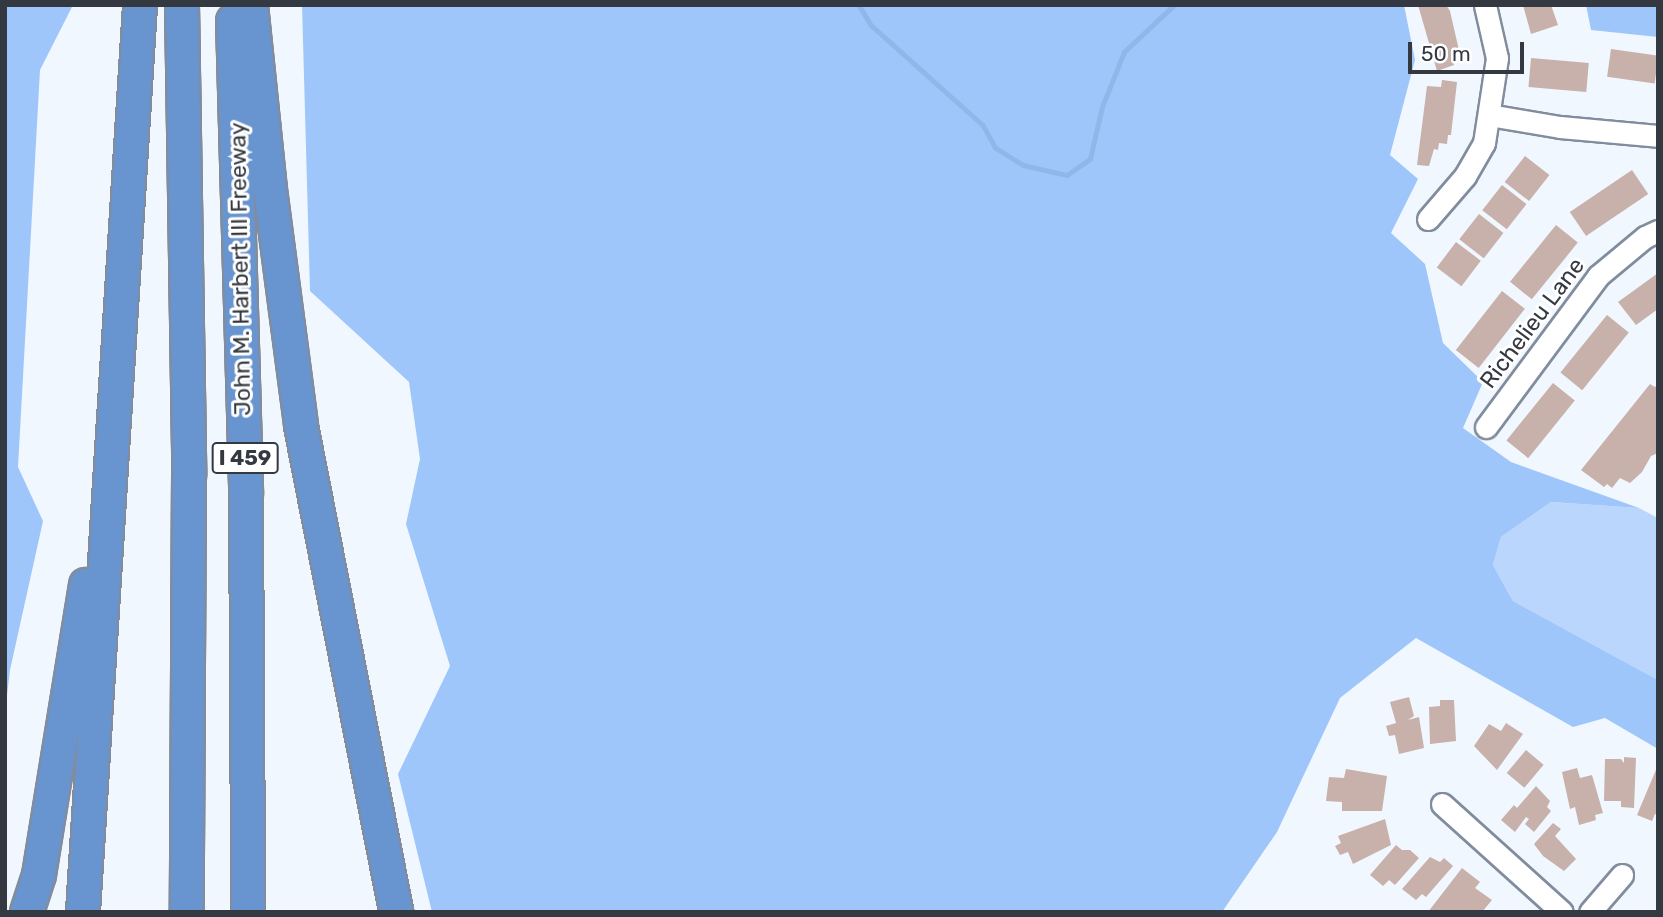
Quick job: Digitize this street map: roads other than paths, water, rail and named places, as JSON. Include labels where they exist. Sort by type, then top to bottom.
[{"type":"highway","points":[[83,912],[140,5]]},
{"type":"highway","name":"I 459","points":[[182,5],[189,475],[187,912]]},
{"type":"highway","name":"John M. Harbert III Freeway","points":[[233,5],[246,494],[248,912]]},
{"type":"highway","points":[[251,5],[270,189],[301,426],[396,912]]},
{"type":"highway","points":[[27,912],[39,875],[84,597],[124,288]]},
{"type":"street","points":[[1428,219],[1476,161],[1485,143],[1497,58],[1485,5]]},
{"type":"street","points":[[1489,115],[1560,127],[1658,136]]},
{"type":"street","name":"Richelieu Lane","points":[[1486,427],[1598,276],[1645,237],[1658,231]]},
{"type":"street","points":[[1442,804],[1562,912]]},
{"type":"street","points":[[1590,912],[1622,875]]},
{"type":"waterway","points":[[859,5],[871,25],[983,125],[996,148],[1023,165],[1067,175],[1090,159],[1102,107],[1124,52],[1174,5]]}]
